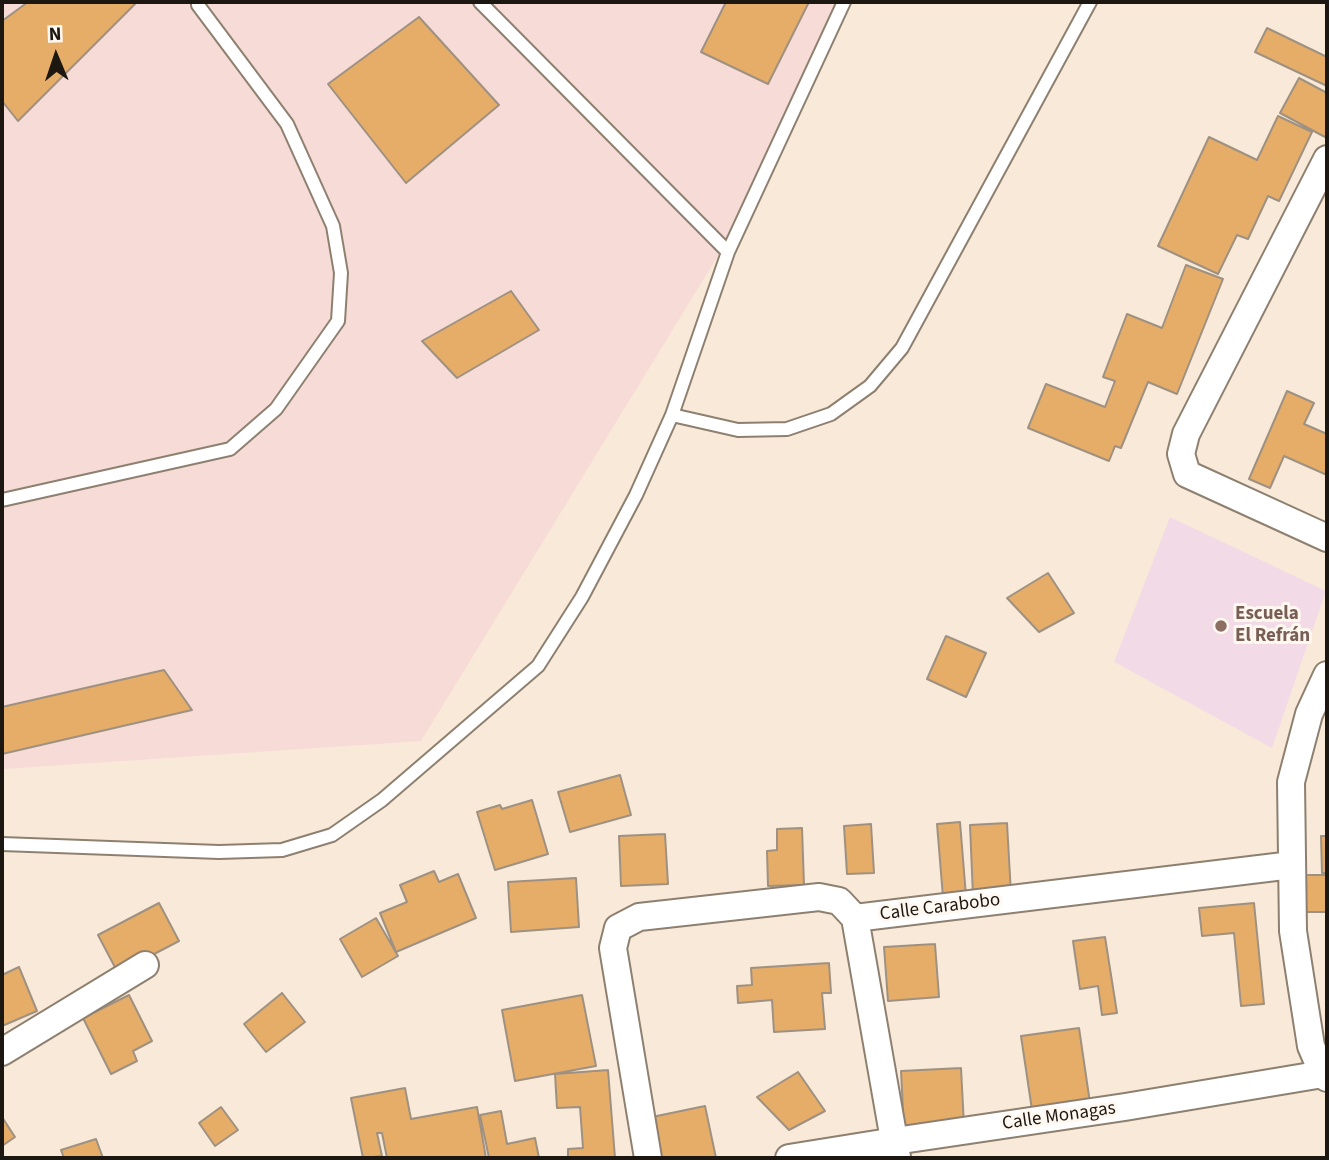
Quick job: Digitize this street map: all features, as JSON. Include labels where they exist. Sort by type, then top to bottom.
[{"type":"street","points":[[1327,159],[1186,435],[1181,454],[1186,474],[1327,538]]},
{"type":"street","points":[[1325,1076],[1311,1046],[1293,931],[1291,782],[1309,714],[1327,676]]},
{"type":"street","name":"Calle Carabobo","points":[[648,1158],[613,948],[618,929],[639,917],[820,897],[839,901],[855,918],[1292,865]]},
{"type":"street","points":[[855,918],[896,1150]]},
{"type":"street","points":[[2,1052],[145,965]]},
{"type":"street","name":"Calle Monagas","points":[[789,1158],[896,1150],[1125,1107],[1325,1076]]},
{"type":"lane","points":[[2,500],[230,449],[276,409],[338,321],[341,273],[334,226],[287,124],[198,2]]},
{"type":"lane","points":[[480,2],[728,252]]},
{"type":"lane","points":[[2,844],[219,852],[282,850],[332,835],[382,800],[538,666],[588,586],[636,495],[672,415],[728,252],[844,2]]},
{"type":"lane","points":[[672,415],[738,430],[787,429],[831,414],[870,387],[902,348],[1090,2]]},
{"type":"shaded area","points":[[2,2],[852,2],[752,200],[421,741],[2,769]]},
{"type":"shaded area","name":"Escuela El Refrán","points":[[1170,517],[1326,591],[1272,748],[1114,662]]},
{"type":"building","points":[[28,2],[137,2],[18,121],[2,101],[2,21]]},
{"type":"building","points":[[726,2],[809,2],[768,84],[701,52]]},
{"type":"building","points":[[419,17],[499,105],[406,183],[328,84]]},
{"type":"building","points":[[1267,28],[1327,57],[1327,86],[1255,52]]},
{"type":"building","points":[[1299,78],[1327,93],[1325,137],[1280,113]]},
{"type":"building","points":[[1278,116],[1312,132],[1279,201],[1268,196],[1248,239],[1237,235],[1218,274],[1158,246],[1209,137],[1257,160]]},
{"type":"building","points":[[1186,265],[1223,279],[1177,394],[1148,382],[1121,448],[1115,446],[1109,461],[1028,428],[1046,384],[1105,407],[1115,381],[1103,377],[1127,314],[1162,328]]},
{"type":"building","points":[[511,291],[539,330],[457,378],[422,341]]},
{"type":"building","points":[[1287,391],[1314,403],[1304,424],[1327,434],[1327,475],[1284,456],[1270,488],[1249,479]]},
{"type":"building","points":[[1048,573],[1074,613],[1039,632],[1007,598]]},
{"type":"building","points":[[946,636],[986,653],[966,697],[927,679]]},
{"type":"building","points":[[164,670],[192,710],[2,754],[2,707]]},
{"type":"building","points":[[620,775],[631,815],[570,832],[558,792]]},
{"type":"building","points":[[532,800],[548,854],[495,870],[477,812],[500,805],[502,809]]},
{"type":"building","points":[[960,822],[966,896],[943,897],[937,824]]},
{"type":"building","points":[[1007,823],[1011,894],[973,896],[970,825]]},
{"type":"building","points":[[871,824],[874,873],[847,874],[844,826]]},
{"type":"building","points":[[802,828],[804,885],[768,886],[767,851],[777,850],[777,829]]},
{"type":"building","points":[[665,834],[668,884],[621,886],[619,836]]},
{"type":"building","points":[[1321,836],[1327,836],[1327,873],[1322,873]]},
{"type":"building","points":[[434,871],[439,882],[458,874],[476,918],[396,952],[380,913],[407,902],[400,885]]},
{"type":"building","points":[[1305,875],[1327,875],[1327,912],[1305,912]]},
{"type":"building","points":[[576,878],[579,927],[511,932],[508,882]]},
{"type":"building","points":[[159,903],[179,941],[118,973],[98,935]]},
{"type":"building","points":[[1254,903],[1264,1004],[1241,1006],[1234,933],[1202,936],[1199,908]]},
{"type":"building","points":[[376,918],[398,956],[362,977],[340,939]]},
{"type":"building","points":[[1105,937],[1117,1013],[1102,1015],[1098,986],[1080,989],[1073,941]]},
{"type":"building","points":[[935,944],[939,997],[888,1001],[884,947]]},
{"type":"building","points":[[829,963],[831,993],[822,993],[825,1029],[774,1032],[772,1000],[738,1003],[737,986],[752,985],[751,968]]},
{"type":"building","points":[[19,967],[37,1011],[2,1026],[2,975]]},
{"type":"building","points":[[282,993],[305,1022],[266,1052],[244,1024]]},
{"type":"building","points":[[129,995],[152,1041],[133,1051],[137,1061],[111,1074],[83,1018]]},
{"type":"building","points":[[582,995],[596,1066],[515,1081],[502,1010]]},
{"type":"building","points":[[1079,1028],[1090,1103],[1032,1110],[1021,1036]]},
{"type":"building","points":[[961,1068],[964,1126],[904,1130],[901,1071]]},
{"type":"building","points":[[608,1070],[615,1158],[568,1158],[568,1149],[583,1148],[580,1107],[557,1108],[555,1074]]},
{"type":"building","points":[[798,1072],[825,1111],[789,1130],[757,1097]]},
{"type":"building","points":[[405,1088],[411,1119],[477,1107],[486,1158],[387,1158],[382,1133],[377,1133],[382,1156],[363,1158],[351,1098]]},
{"type":"building","points":[[705,1106],[716,1158],[661,1158],[652,1117]]},
{"type":"building","points":[[221,1107],[238,1130],[215,1146],[199,1123]]},
{"type":"building","points":[[501,1111],[507,1144],[535,1138],[539,1158],[489,1158],[480,1115]]},
{"type":"building","points":[[2,1117],[15,1137],[2,1146]]},
{"type":"building","points":[[96,1139],[103,1158],[64,1158],[61,1150]]},
{"type":"place","name":"Escuela El Refrán","points":[[1221,626]]}]
